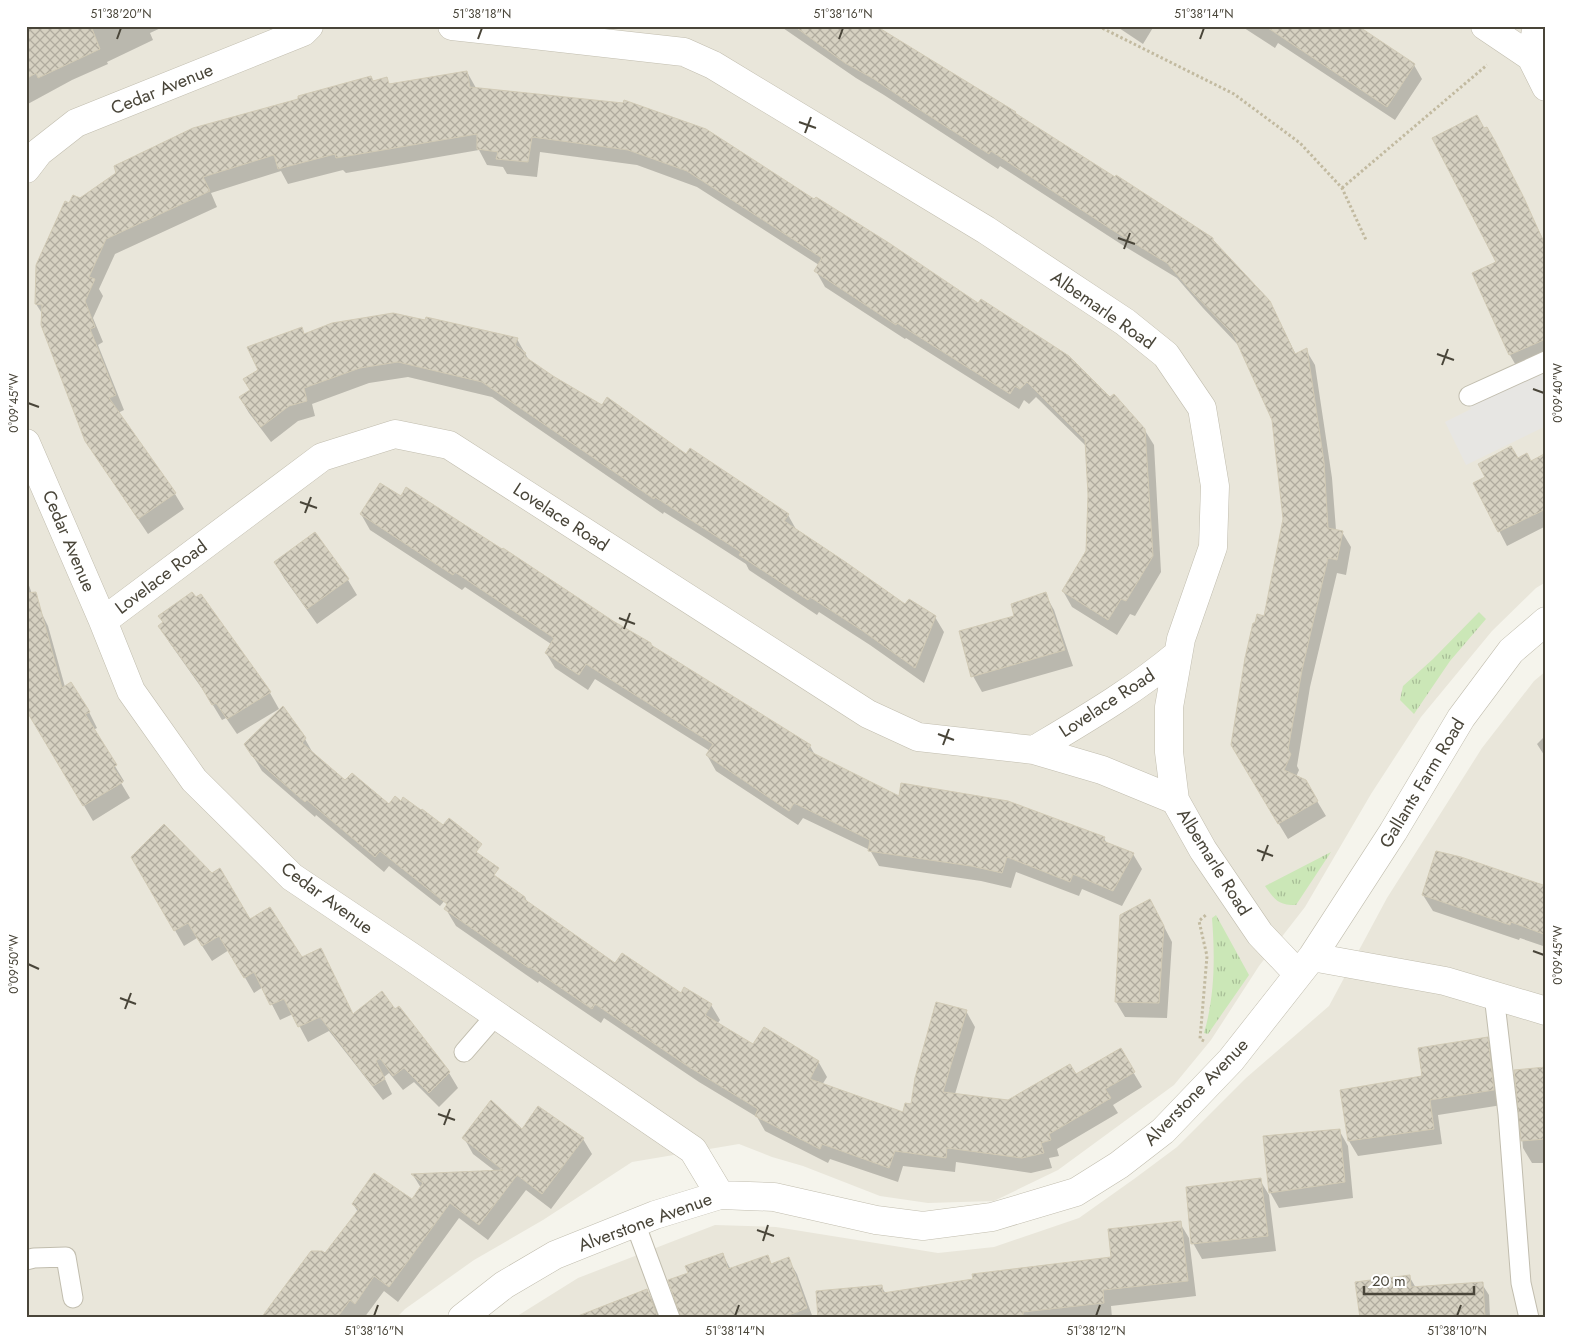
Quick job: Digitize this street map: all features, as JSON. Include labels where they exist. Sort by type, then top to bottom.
[{"type":"street","name":"Cedar Avenue","points":[[26,169],[39,152],[76,123],[303,32],[309,26]]},
{"type":"street","name":"Albemarle Road","points":[[452,26],[684,52],[713,66],[986,230],[1125,322],[1166,355],[1202,408],[1215,486],[1213,547],[1181,639],[1169,707],[1169,752],[1175,800],[1203,850],[1260,934],[1305,966]]},
{"type":"street","points":[[1485,26],[1521,50],[1546,87]]},
{"type":"street","points":[[1521,50],[1537,26]]},
{"type":"street","name":"Lovelace Road","points":[[103,621],[322,457],[395,434],[449,445],[868,714],[918,737],[1034,750],[1102,770],[1175,800]]},
{"type":"street","name":"Cedar Avenue","points":[[29,457],[103,621],[131,691],[194,780],[292,877],[693,1150],[720,1195]]},
{"type":"street","name":"Gallants Farm Road","points":[[1305,966],[1393,832],[1461,718],[1511,651],[1546,621]]},
{"type":"street","name":"Lovelace Road","points":[[1034,750],[1150,678],[1178,654]]},
{"type":"street","points":[[1305,966],[1445,980],[1546,1011]]},
{"type":"street","name":"Alverstone Avenue","points":[[462,1318],[504,1285],[555,1255],[655,1215],[720,1195],[774,1197],[876,1220],[923,1226],[992,1217],[1076,1192],[1119,1165],[1163,1131],[1231,1060],[1305,966]]},
{"type":"lane","points":[[1468,396],[1546,361]]},
{"type":"lane","points":[[1494,995],[1508,1114],[1521,1284],[1529,1318]]},
{"type":"lane","points":[[464,1052],[496,1015]]},
{"type":"lane","points":[[635,1223],[670,1318]]},
{"type":"lane","points":[[26,1260],[66,1256],[73,1298]]},
{"type":"path","points":[[1098,26],[1234,94],[1300,143],[1342,188],[1366,240]]},
{"type":"path","points":[[1342,188],[1521,50]]},
{"type":"path","points":[[1231,1060],[1200,1039],[1207,956],[1199,921],[1232,892]]},
{"type":"shaded area","points":[[26,26],[1546,26],[1546,582],[1536,588],[1492,631],[1421,717],[1371,794],[1305,907],[1259,966],[1211,1040],[1174,1085],[1058,1170],[994,1201],[928,1203],[880,1196],[803,1166],[772,1157],[739,1144],[632,1162],[543,1220],[474,1260],[405,1309],[396,1318],[26,1318]]},
{"type":"shaded area","points":[[1546,356],[1546,426],[1466,465],[1445,422],[1471,409],[1464,395]]},
{"type":"shaded area","points":[[1546,671],[1546,1318],[514,1318],[578,1278],[715,1225],[776,1227],[938,1253],[994,1247],[1079,1218],[1177,1147],[1246,1078],[1329,1006],[1387,898],[1482,748],[1534,681]]},
{"type":"green space","points":[[1479,612],[1486,619],[1450,661],[1414,714],[1400,700],[1403,686],[1433,659]]},
{"type":"green space","points":[[1331,852],[1296,905],[1281,903],[1265,886]]},
{"type":"green space","points":[[1216,915],[1249,975],[1208,1034],[1204,1033],[1212,990],[1214,947],[1212,918]]},
{"type":"building","points":[[26,26],[91,26],[100,49],[38,78],[36,73],[26,79]]},
{"type":"building","points":[[794,26],[876,26],[1016,112],[1213,238],[1270,301],[1295,354],[1307,348],[1324,462],[1328,528],[1343,531],[1337,560],[1328,558],[1302,670],[1288,750],[1291,754],[1284,770],[1306,780],[1318,801],[1278,824],[1231,745],[1245,658],[1253,623],[1255,623],[1257,614],[1264,616],[1283,519],[1272,420],[1233,334],[1167,263],[991,151],[989,154],[874,79],[845,63]]},
{"type":"building","points":[[1265,26],[1358,26],[1415,64],[1387,107]]},
{"type":"building","points":[[467,71],[470,87],[623,103],[624,100],[706,129],[814,199],[816,197],[889,243],[978,303],[981,299],[1069,356],[1110,397],[1114,394],[1145,429],[1153,556],[1126,601],[1121,599],[1108,620],[1062,591],[1086,551],[1088,495],[1085,440],[1027,382],[1020,389],[1015,386],[1010,394],[897,323],[896,325],[814,271],[822,258],[687,171],[628,150],[532,137],[528,162],[496,159],[498,152],[477,149],[477,134],[336,158],[335,154],[278,169],[274,155],[203,177],[210,191],[106,239],[89,277],[95,279],[85,301],[95,327],[90,329],[116,395],[109,398],[176,493],[138,519],[85,441],[41,325],[42,305],[35,304],[36,265],[65,201],[69,203],[73,195],[80,198],[116,173],[114,166],[193,128],[298,99],[298,96],[371,76],[373,81],[387,77],[389,84]]},
{"type":"building","points":[[1477,115],[1484,128],[1487,127],[1495,141],[1546,247],[1546,339],[1509,355],[1472,273],[1496,262],[1432,138]]},
{"type":"building","points":[[393,313],[425,320],[426,317],[518,338],[515,345],[526,353],[524,356],[553,376],[602,405],[607,397],[686,454],[690,448],[789,514],[784,521],[905,604],[909,599],[936,616],[915,668],[860,629],[810,597],[808,600],[739,555],[741,552],[655,497],[654,499],[482,382],[398,362],[360,368],[304,388],[307,401],[289,406],[261,427],[239,397],[250,390],[243,379],[258,370],[247,347],[302,327],[304,334],[332,323]]},
{"type":"building","points":[[1511,446],[1518,458],[1527,453],[1531,461],[1546,453],[1546,509],[1498,532],[1473,483],[1485,477],[1478,464]]},
{"type":"building","points":[[380,483],[401,496],[406,487],[503,548],[613,621],[651,643],[651,645],[811,745],[807,750],[899,796],[901,783],[1008,801],[1105,837],[1103,841],[1134,853],[1113,891],[1073,874],[1070,882],[1007,857],[1002,873],[971,866],[868,851],[870,840],[794,803],[789,811],[706,755],[713,744],[586,664],[579,675],[545,653],[554,638],[455,572],[453,575],[360,514]]},
{"type":"building","points":[[315,532],[349,579],[307,609],[274,562]]},
{"type":"building","points":[[36,592],[62,688],[71,682],[90,712],[85,714],[117,765],[113,767],[123,782],[83,806],[26,710],[26,593]]},
{"type":"building","points":[[192,592],[196,597],[201,594],[271,692],[227,719],[216,703],[212,705],[198,681],[158,626],[163,622],[158,616]]},
{"type":"building","points":[[1046,592],[1065,650],[971,677],[959,631],[1014,616],[1011,604]]},
{"type":"building","points":[[283,706],[306,738],[302,743],[345,780],[352,773],[389,804],[395,796],[401,801],[403,797],[443,825],[449,818],[482,844],[476,852],[499,868],[494,875],[525,897],[524,899],[615,963],[622,953],[681,993],[684,987],[712,1004],[705,1015],[753,1044],[764,1027],[819,1061],[810,1079],[903,1112],[905,1103],[911,1104],[915,1078],[936,1002],[967,1010],[943,1092],[1008,1100],[1070,1064],[1076,1074],[1121,1048],[1135,1072],[1105,1089],[1111,1098],[1049,1134],[1051,1140],[1041,1143],[1044,1153],[1022,1158],[947,1148],[946,1158],[895,1151],[889,1168],[822,1144],[820,1149],[755,1116],[758,1109],[689,1067],[595,1004],[592,1009],[529,968],[444,909],[447,904],[380,851],[375,857],[307,800],[305,802],[252,756],[244,744]]},
{"type":"building","points":[[164,824],[212,873],[220,868],[250,919],[270,907],[302,957],[321,948],[353,1014],[382,991],[395,1009],[399,1006],[450,1072],[429,1093],[404,1068],[393,1076],[380,1058],[376,1061],[385,1079],[373,1086],[320,1017],[298,1027],[284,999],[270,1005],[254,972],[244,978],[219,936],[202,946],[188,923],[174,931],[131,857]]},
{"type":"building","points":[[1436,851],[1461,857],[1546,886],[1546,935],[1511,922],[1510,925],[1422,895]]},
{"type":"building","points":[[1150,899],[1164,926],[1159,1003],[1115,1002],[1120,915]]},
{"type":"building","points":[[1488,1037],[1494,1090],[1430,1100],[1434,1129],[1348,1141],[1340,1090],[1422,1076],[1418,1048]]},
{"type":"building","points":[[1546,1067],[1546,1139],[1521,1141],[1514,1070]]},
{"type":"building","points":[[491,1100],[522,1129],[538,1106],[584,1138],[542,1194],[517,1175],[479,1225],[450,1203],[389,1287],[374,1276],[355,1304],[350,1300],[337,1318],[261,1318],[311,1251],[322,1251],[325,1253],[359,1209],[352,1204],[374,1173],[412,1199],[423,1183],[411,1174],[503,1170],[462,1138]]},
{"type":"building","points":[[1340,1129],[1345,1182],[1269,1193],[1263,1136]]},
{"type":"building","points":[[1261,1178],[1268,1236],[1191,1244],[1186,1187]]},
{"type":"building","points":[[1181,1221],[1188,1281],[1103,1290],[1104,1303],[1023,1312],[1023,1318],[818,1318],[816,1291],[882,1285],[883,1293],[973,1279],[972,1274],[1111,1257],[1108,1229]]},
{"type":"building","points":[[723,1253],[728,1269],[768,1255],[771,1264],[789,1257],[807,1308],[781,1318],[681,1318],[668,1280],[688,1273],[685,1266]]},
{"type":"building","points":[[1410,1275],[1411,1287],[1483,1282],[1485,1318],[1360,1318],[1355,1282]]},
{"type":"building","points":[[647,1289],[658,1318],[578,1318],[578,1316]]}]
